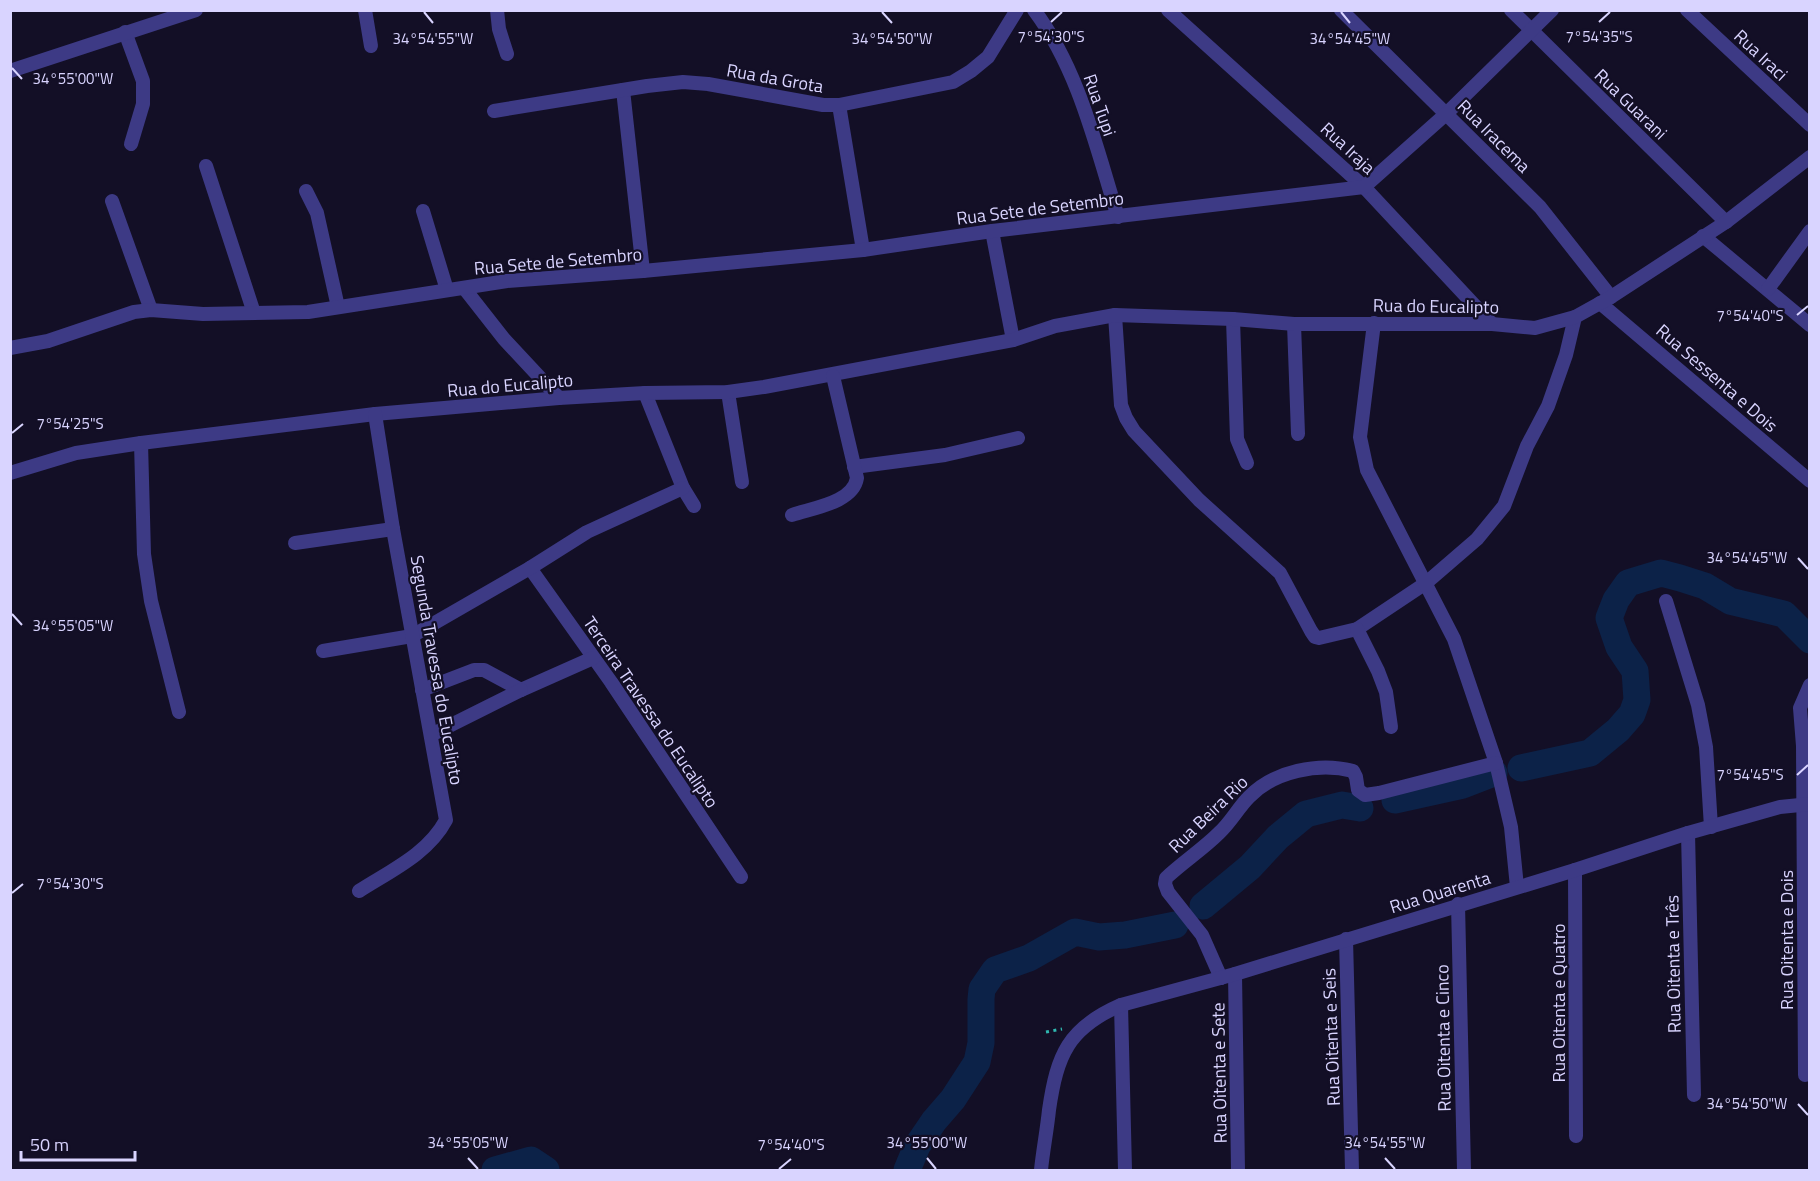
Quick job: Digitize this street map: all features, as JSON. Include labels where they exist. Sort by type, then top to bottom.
[{"type":"street","points":[[10,71],[196,10]]},
{"type":"street","points":[[365,10],[371,46]]},
{"type":"street","points":[[497,10],[499,29],[507,54]]},
{"type":"street","name":"Rua da Grota","points":[[494,111],[647,86],[693,82],[807,103],[839,105],[953,82],[988,57],[1017,10]]},
{"type":"street","name":"Rua Tupi","points":[[1034,10],[1048,29],[1071,76],[1118,217]]},
{"type":"street","name":"Rua Iraja","points":[[1168,10],[1364,187],[1492,324]]},
{"type":"street","name":"Rua Iracema","points":[[1341,10],[1540,207],[1606,300]]},
{"type":"street","name":"Rua Guarani","points":[[1511,10],[1726,222]]},
{"type":"street","points":[[1364,187],[1446,114],[1552,10]]},
{"type":"street","name":"Rua Iraci","points":[[1687,10],[1809,125]]},
{"type":"street","points":[[125,32],[143,81],[143,104],[131,144]]},
{"type":"street","points":[[622,90],[643,271]]},
{"type":"street","points":[[839,105],[863,250]]},
{"type":"street","name":"Rua do Eucalipto","points":[[10,473],[76,453],[375,414],[559,398],[645,393],[728,392],[833,376],[1013,340],[1056,326],[1115,315],[1233,319],[1294,324],[1492,324],[1535,328],[1575,316],[1606,300],[1726,222],[1809,157]]},
{"type":"street","points":[[206,166],[254,313]]},
{"type":"street","name":"Rua Sete de Setembro","points":[[10,348],[48,341],[134,312],[151,310],[203,314],[308,312],[507,281],[643,271],[863,250],[992,231],[1364,187]]},
{"type":"street","points":[[306,191],[316,213],[338,307]]},
{"type":"street","points":[[112,201],[151,310]]},
{"type":"street","points":[[423,211],[447,290]]},
{"type":"street","points":[[992,231],[1013,340]]},
{"type":"street","points":[[1768,289],[1809,231]]},
{"type":"street","points":[[1703,236],[1809,325]]},
{"type":"street","name":"Rua Sete de Setembro","points":[[464,288],[504,339],[559,398]]},
{"type":"street","name":"Rua Sessenta e Dois","points":[[1606,300],[1809,482]]},
{"type":"street","points":[[1115,315],[1116,352],[1122,405],[1126,418],[1134,430],[1199,500],[1280,573],[1315,637],[1319,638],[1357,628],[1425,583],[1477,539],[1504,506],[1527,446],[1548,406],[1566,355],[1575,316]]},
{"type":"street","points":[[1233,319],[1237,439],[1247,463]]},
{"type":"street","points":[[1374,323],[1360,436],[1367,470],[1454,639],[1496,763],[1511,827],[1517,888]]},
{"type":"street","points":[[1294,324],[1298,434]]},
{"type":"street","points":[[792,515],[839,499],[856,485],[855,467],[833,376]]},
{"type":"street","points":[[728,392],[742,482]]},
{"type":"street","points":[[645,393],[683,488],[694,506]]},
{"type":"street","name":"Segunda Travessa do Eucalipto","points":[[358,891],[433,840],[446,820],[393,529],[375,414]]},
{"type":"street","points":[[855,467],[945,455],[1018,438]]},
{"type":"street","points":[[141,443],[144,554],[151,601],[179,712]]},
{"type":"street","points":[[323,651],[412,636],[530,568],[587,532],[683,488]]},
{"type":"street","points":[[295,543],[393,529]]},
{"type":"street","name":"Terceira Travessa do Eucalipto","points":[[530,568],[611,682],[741,877]]},
{"type":"street","points":[[1666,601],[1698,705],[1706,747],[1711,827]]},
{"type":"street","points":[[1357,628],[1386,692],[1391,727]]},
{"type":"street","points":[[431,735],[521,690],[593,658]]},
{"type":"street","points":[[422,690],[474,670],[484,670],[521,690]]},
{"type":"street","name":"Rua Oitenta e Dois","points":[[1805,1075],[1806,804],[1800,708],[1809,685]]},
{"type":"street","name":"Rua Beira Rio","points":[[1228,976],[1202,935],[1168,892],[1165,884],[1166,878],[1221,831],[1254,791],[1282,776],[1312,768],[1354,772],[1358,790],[1365,795],[1496,763]]},
{"type":"street","name":"Rua Quarenta","points":[[1040,1170],[1058,1064],[1084,1026],[1121,1005],[1228,976],[1688,833],[1780,807],[1806,804]]},
{"type":"street","name":"Rua Oitenta e Três","points":[[1688,833],[1694,1095]]},
{"type":"street","name":"Rua Oitenta e Quatro","points":[[1575,870],[1576,1136]]},
{"type":"street","name":"Rua Oitenta e Cinco","points":[[1458,904],[1464,1170]]},
{"type":"street","name":"Rua Oitenta e Seis","points":[[1346,939],[1352,1170]]},
{"type":"street","name":"Rua Oitenta e Sete","points":[[1228,976],[1238,1170]]},
{"type":"street","points":[[1121,1005],[1125,1170]]},
{"type":"waterway","points":[[1521,768],[1590,753],[1618,730],[1632,714],[1637,700],[1635,671],[1619,647],[1609,618],[1616,600],[1628,583],[1661,573],[1680,578],[1705,586],[1730,601],[1784,614],[1810,640]]},
{"type":"waterway","points":[[1395,800],[1463,785],[1494,773]]},
{"type":"waterway","points":[[1203,906],[1250,867],[1278,837],[1306,814],[1342,805],[1360,808]]},
{"type":"waterway","points":[[907,1170],[917,1146],[953,1099],[977,1062],[981,1043],[982,989],[995,970],[1029,958],[1075,932],[1099,937],[1125,935],[1175,925]]},
{"type":"waterway","points":[[495,1170],[531,1160],[546,1170]]}]
